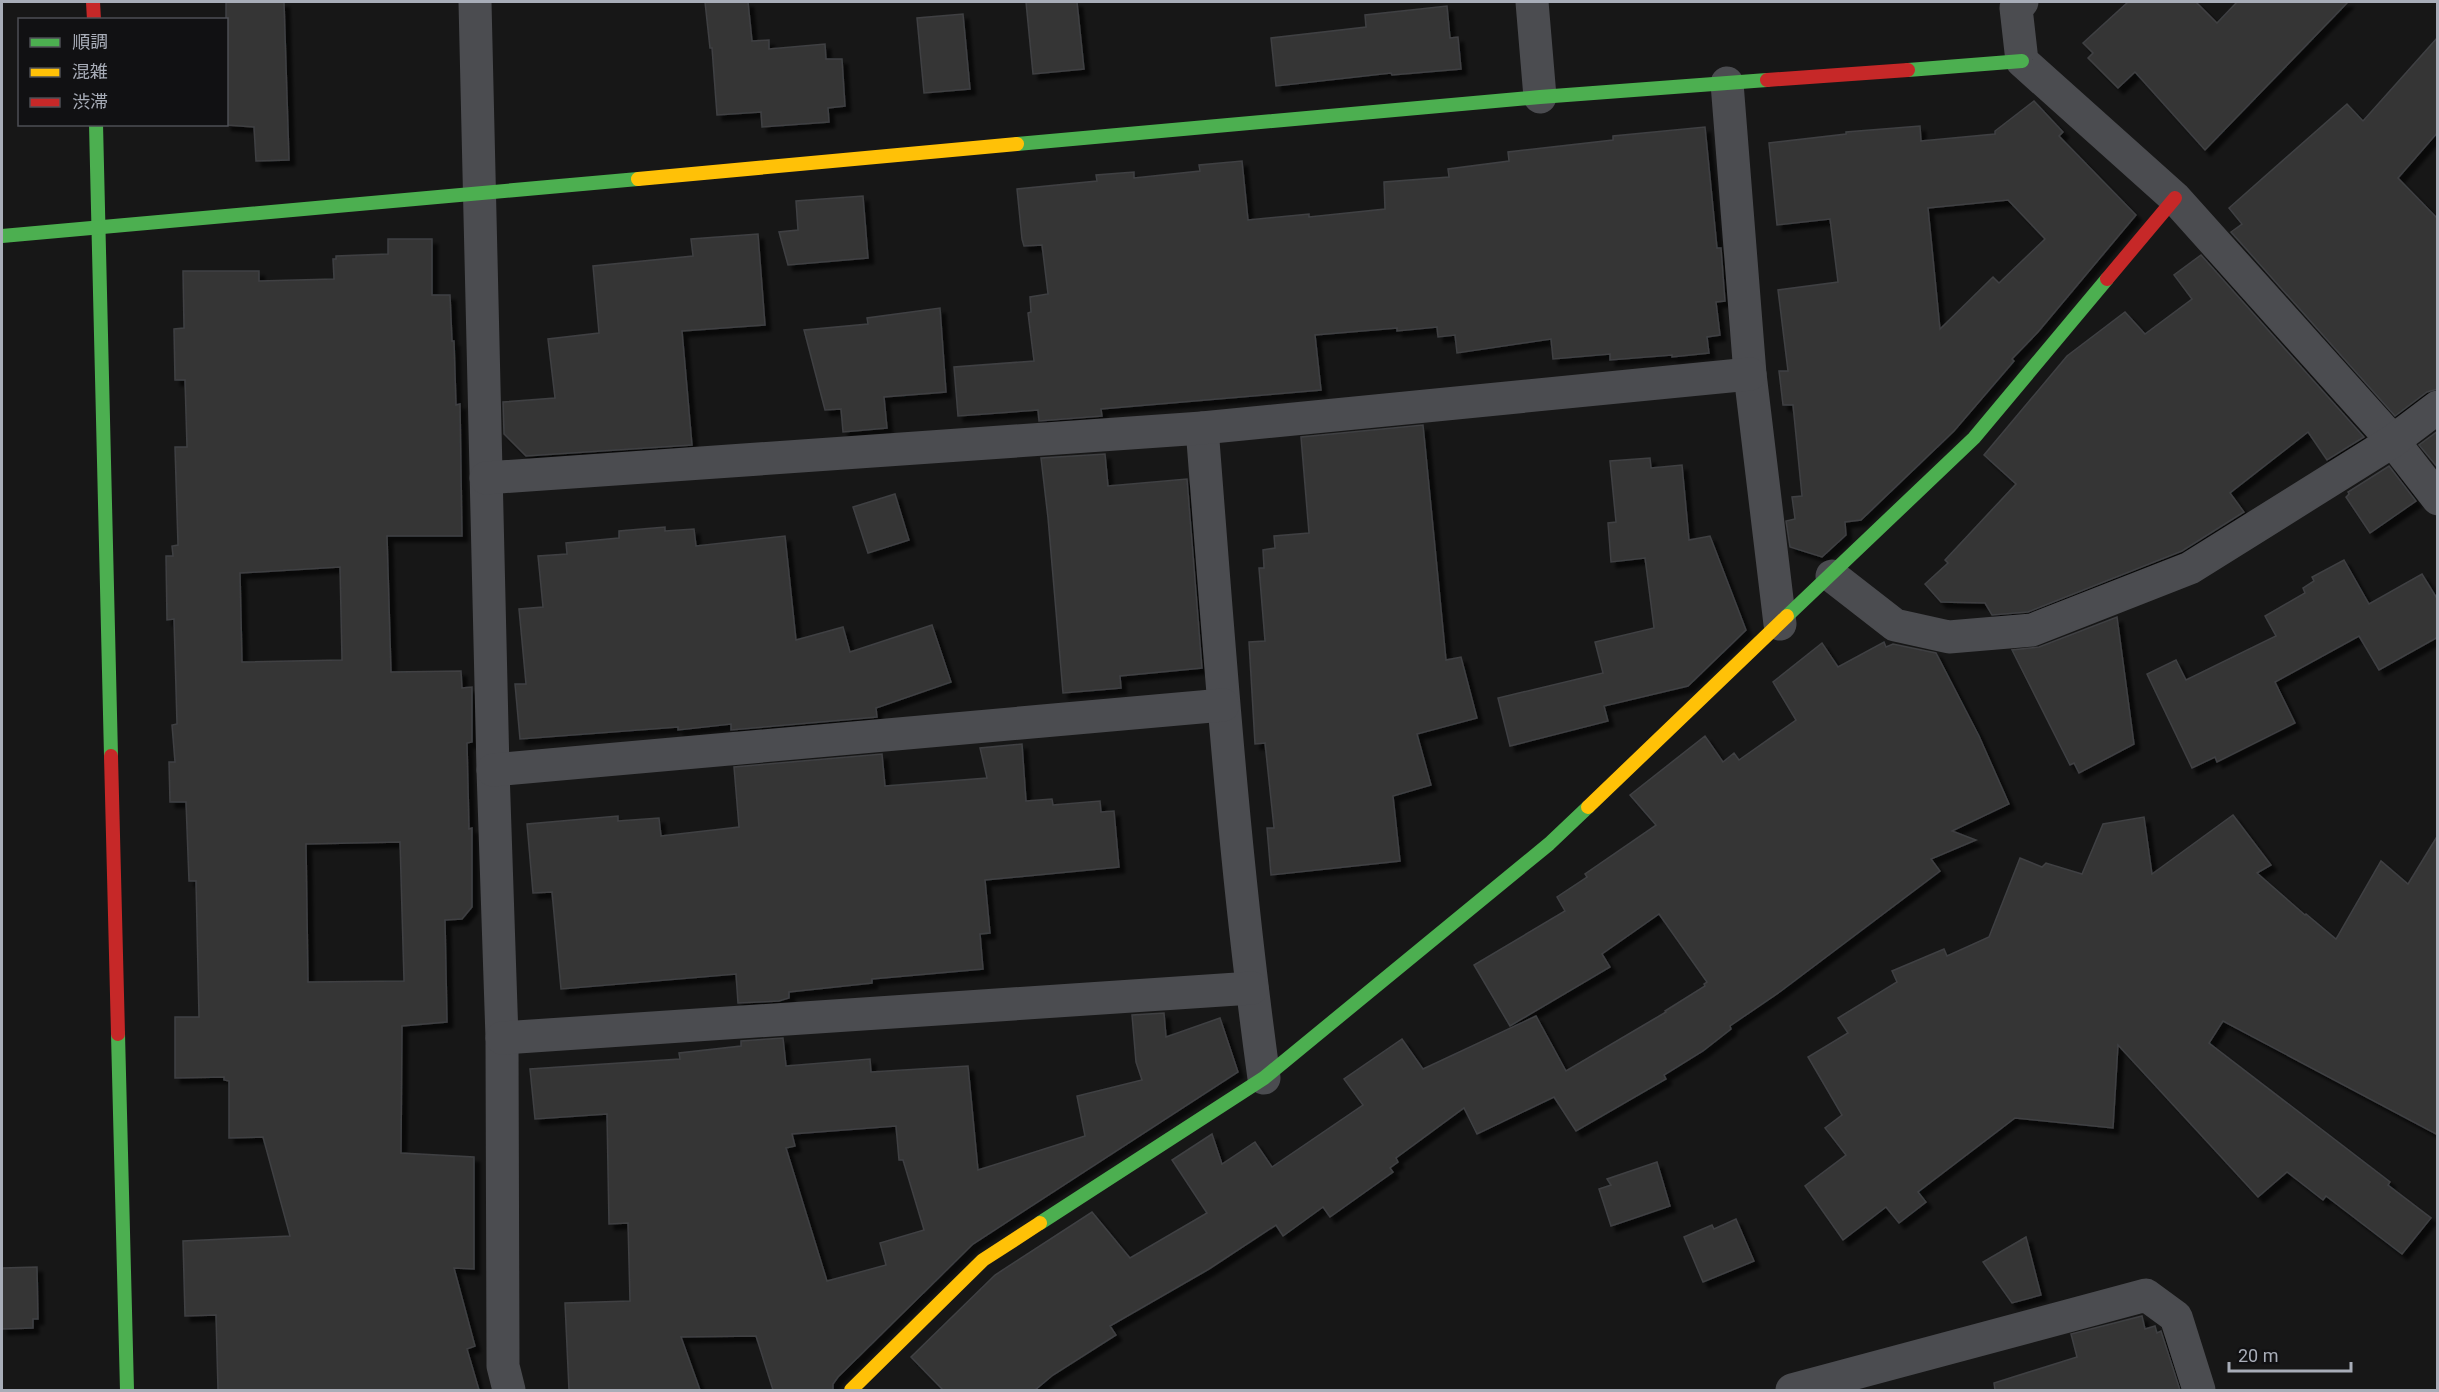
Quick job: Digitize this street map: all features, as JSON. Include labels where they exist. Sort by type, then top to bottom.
[{"type":"street","points":[[93,2],[94,18]]},
{"type":"street","points":[[475,2],[493,770],[502,1038],[503,1366],[509,1390]]},
{"type":"street","points":[[1532,2],[1540,97]]},
{"type":"street","points":[[2022,2],[2016,8],[2022,61],[2175,198],[2393,441],[2438,499]]},
{"type":"street","points":[[2,236],[1540,97],[2022,61]]},
{"type":"street","points":[[1727,83],[1750,374],[1780,624]]},
{"type":"street","points":[[96,126],[127,1390]]},
{"type":"street","points":[[851,1390],[983,1260],[1264,1078],[1549,844],[1974,438],[2175,198]]},
{"type":"street","points":[[486,478],[1202,428],[1750,374]]},
{"type":"street","points":[[1832,576],[1895,625],[1949,637],[2032,630],[2190,568],[2393,441],[2438,407]]},
{"type":"street","points":[[1202,428],[1223,705],[1252,988],[1264,1078]]},
{"type":"street","points":[[493,770],[1223,705]]},
{"type":"street","points":[[502,1038],[1252,988]]},
{"type":"street","points":[[1792,1390],[2146,1295],[2175,1317],[2199,1390]]},
{"type":"building","points":[[226,2],[284,2],[289,160],[256,161],[254,127],[228,125],[228,18],[226,18]]},
{"type":"building","points":[[705,2],[748,2],[752,41],[769,40],[769,49],[825,44],[826,59],[842,59],[845,106],[828,108],[829,122],[762,127],[761,112],[717,115],[712,48],[710,48]]},
{"type":"building","points":[[1026,2],[1077,2],[1084,69],[1033,74]]},
{"type":"building","points":[[2128,2],[2196,2],[2217,23],[2237,2],[2348,2],[2205,150],[2135,72],[2118,88],[2088,58],[2093,53],[2083,43]]},
{"type":"building","points":[[1447,6],[1450,38],[1458,37],[1461,69],[1392,75],[1391,73],[1276,86],[1271,38],[1366,27],[1365,15]]},
{"type":"building","points":[[963,14],[970,89],[924,93],[917,18]]},
{"type":"building","points":[[2438,37],[2438,132],[2398,178],[2438,219],[2438,389],[2427,392],[2395,416],[2231,232],[2242,224],[2229,208],[2347,104],[2363,121]]},
{"type":"building","points":[[2034,101],[2063,132],[2059,136],[2136,215],[2038,332],[2012,359],[2014,361],[1954,431],[1861,520],[1845,522],[1846,535],[1822,557],[1790,547],[1786,521],[1795,519],[1792,497],[1802,496],[1793,405],[1783,405],[1779,371],[1788,371],[1778,290],[1838,282],[1830,219],[1777,225],[1769,143],[1846,134],[1846,132],[1920,126],[1921,141],[1995,134],[1995,131]],"holes":[[[2008,200],[2045,239],[1999,283],[1993,277],[1940,329],[1928,208]]]},
{"type":"building","points":[[1705,127],[1717,248],[1721,248],[1725,301],[1716,302],[1720,335],[1707,337],[1709,353],[1610,360],[1610,354],[1553,359],[1551,339],[1457,353],[1455,335],[1438,337],[1437,327],[1397,331],[1397,328],[1315,335],[1321,390],[1101,409],[1102,416],[1039,421],[1038,410],[958,416],[954,367],[1034,361],[1028,313],[1031,312],[1030,297],[1048,294],[1042,245],[1024,246],[1017,189],[1097,181],[1096,175],[1134,172],[1134,178],[1200,171],[1199,165],[1242,161],[1248,220],[1309,214],[1309,217],[1385,209],[1384,182],[1449,177],[1448,169],[1509,161],[1508,152],[1613,140],[1613,136]]},
{"type":"building","points":[[863,196],[868,258],[788,265],[779,232],[798,230],[796,201]]},
{"type":"building","points":[[758,234],[765,325],[682,331],[692,445],[526,456],[504,434],[503,402],[555,398],[548,339],[599,333],[593,266],[693,256],[691,239]]},
{"type":"building","points":[[388,239],[432,239],[432,295],[450,295],[456,405],[460,404],[462,536],[387,536],[391,672],[461,671],[462,688],[472,687],[472,742],[467,743],[469,829],[472,828],[472,907],[462,919],[445,920],[447,1022],[402,1026],[401,1153],[474,1157],[474,1269],[454,1268],[475,1346],[467,1349],[479,1390],[218,1390],[216,1315],[185,1316],[183,1241],[290,1236],[263,1137],[229,1138],[229,1081],[224,1080],[224,1077],[175,1078],[175,1017],[199,1017],[196,881],[189,881],[186,802],[170,802],[169,762],[175,762],[172,725],[177,724],[174,619],[167,620],[166,556],[173,556],[172,546],[178,545],[175,447],[187,447],[185,380],[175,380],[174,329],[184,328],[183,271],[259,271],[259,281],[334,279],[333,259],[336,259],[336,256],[388,254]],"holes":[[[340,567],[342,660],[242,662],[240,573]],[[400,842],[404,981],[308,982],[306,844]]]},
{"type":"building","points":[[2201,255],[2364,437],[2327,460],[2308,432],[2230,493],[2244,512],[2182,551],[2028,612],[1992,615],[1985,603],[1941,602],[1925,584],[1948,563],[1945,560],[2016,484],[1984,455],[2067,356],[2125,312],[2145,334],[2192,299],[2174,275]]},
{"type":"building","points":[[940,308],[946,392],[884,397],[887,428],[843,432],[841,409],[825,410],[804,330],[868,324],[867,318]]},
{"type":"building","points":[[1423,425],[1446,660],[1461,657],[1477,718],[1417,734],[1431,785],[1393,796],[1400,861],[1271,875],[1267,828],[1274,828],[1265,743],[1255,744],[1249,642],[1265,641],[1259,568],[1264,568],[1263,550],[1275,548],[1274,536],[1309,533],[1301,437]]},
{"type":"building","points":[[2438,431],[2438,468],[2419,445]]},
{"type":"building","points":[[1105,454],[1108,486],[1187,479],[1202,668],[1120,676],[1121,688],[1063,693],[1041,458]]},
{"type":"building","points":[[1650,458],[1651,468],[1682,465],[1689,540],[1710,536],[1746,630],[1688,686],[1604,706],[1608,721],[1510,746],[1498,698],[1603,673],[1595,642],[1654,628],[1645,558],[1611,562],[1608,523],[1616,522],[1610,461]]},
{"type":"building","points":[[2389,466],[2416,501],[2370,533],[2346,497],[2348,492]]},
{"type":"building","points":[[895,494],[909,540],[868,553],[853,507]]},
{"type":"building","points":[[665,527],[665,531],[694,529],[696,546],[785,536],[796,640],[843,627],[850,652],[932,625],[951,682],[876,708],[877,717],[731,730],[731,724],[678,730],[678,727],[520,739],[515,684],[526,684],[519,609],[543,607],[538,556],[567,554],[566,543],[619,538],[619,531]]},
{"type":"building","points":[[2344,560],[2369,604],[2422,574],[2438,600],[2438,637],[2379,670],[2359,636],[2275,682],[2295,723],[2217,762],[2215,757],[2192,768],[2147,674],[2176,660],[2186,680],[2276,636],[2265,616],[2305,593],[2303,588],[2314,581],[2312,577]]},
{"type":"building","points":[[2117,617],[2134,744],[2079,773],[2074,763],[2070,765],[2012,650],[2039,647]]},
{"type":"building","points":[[1884,642],[1886,647],[1893,644],[1936,653],[1979,736],[2009,804],[1952,831],[1976,840],[1931,859],[1940,871],[1781,991],[1730,1026],[1731,1029],[1703,1051],[1664,1075],[1666,1079],[1576,1131],[1554,1097],[1477,1134],[1464,1108],[1396,1158],[1398,1162],[1390,1168],[1393,1172],[1330,1217],[1323,1207],[1283,1236],[1276,1225],[1209,1269],[1110,1326],[1116,1335],[1053,1375],[1035,1390],[943,1390],[911,1357],[995,1275],[1092,1212],[1130,1258],[1207,1213],[1172,1160],[1212,1134],[1222,1164],[1255,1142],[1272,1167],[1363,1105],[1344,1079],[1402,1039],[1423,1069],[1536,1016],[1566,1071],[1666,1012],[1705,986],[1707,982],[1659,914],[1602,954],[1610,967],[1510,1026],[1474,965],[1565,911],[1557,897],[1587,877],[1585,874],[1656,825],[1630,795],[1705,736],[1723,762],[1734,753],[1739,760],[1796,720],[1773,682],[1822,643],[1838,667]]},
{"type":"building","points":[[1022,744],[1026,801],[1052,799],[1053,805],[1100,801],[1101,812],[1114,811],[1119,867],[985,880],[990,933],[980,934],[983,969],[872,979],[872,983],[789,992],[789,998],[779,1001],[738,1003],[736,974],[561,989],[552,892],[533,893],[527,824],[618,816],[618,821],[659,818],[661,836],[739,827],[734,767],[882,754],[885,786],[987,778],[980,748]]},
{"type":"building","points":[[2233,815],[2271,865],[2257,873],[2336,939],[2381,861],[2408,884],[2438,835],[2438,1135],[2223,1021],[2209,1043],[2390,1182],[2388,1185],[2431,1218],[2402,1254],[2326,1196],[2323,1200],[2287,1172],[2258,1197],[2118,1045],[2113,1128],[2015,1118],[1918,1192],[1926,1202],[1899,1223],[1886,1207],[1843,1240],[1805,1186],[1846,1155],[1825,1128],[1842,1115],[1808,1057],[1848,1033],[1838,1018],[1897,982],[1892,971],[1944,949],[1947,956],[1989,937],[2020,858],[2042,867],[2046,863],[2082,874],[2103,824],[2144,817],[2152,874]]},
{"type":"building","points":[[1164,1013],[1166,1037],[1220,1018],[1238,1072],[973,1244],[838,1377],[833,1384],[833,1390],[773,1390],[756,1336],[681,1337],[700,1390],[569,1390],[565,1303],[630,1301],[628,1223],[609,1224],[607,1114],[535,1119],[530,1069],[680,1059],[679,1053],[741,1046],[741,1041],[783,1038],[786,1066],[870,1059],[871,1072],[968,1066],[978,1170],[1085,1136],[1077,1096],[1142,1080],[1136,1062],[1132,1015]],"holes":[[[896,1126],[899,1160],[903,1160],[924,1230],[880,1243],[886,1265],[827,1281],[786,1148],[795,1146],[792,1134]]]},
{"type":"building","points":[[1657,1162],[1670,1206],[1611,1226],[1599,1189],[1611,1185],[1607,1179]]},
{"type":"building","points":[[1736,1219],[1754,1261],[1703,1282],[1684,1237],[1712,1225],[1714,1229]]},
{"type":"building","points":[[2026,1237],[2041,1295],[2012,1303],[1983,1262]]},
{"type":"building","points":[[37,1267],[38,1319],[33,1319],[33,1328],[2,1329],[2,1268]]},
{"type":"building","points":[[2142,1316],[2145,1329],[2155,1326],[2157,1333],[2161,1331],[2180,1390],[1995,1390],[1994,1383],[2077,1357],[2071,1334]]},
{"type":"traffic: fast","points":[[1908,70],[2022,61]]},
{"type":"traffic: fast","points":[[1017,144],[1540,97],[1767,80]]},
{"type":"traffic: fast","points":[[96,126],[111,756]]},
{"type":"traffic: fast","points":[[2,236],[638,179]]},
{"type":"traffic: fast","points":[[1787,616],[1974,438],[2107,279]]},
{"type":"traffic: fast","points":[[1040,1223],[1264,1078],[1549,844],[1588,807]]},
{"type":"traffic: fast","points":[[118,1034],[127,1390]]},
{"type":"traffic: slow","points":[[638,179],[1017,144]]},
{"type":"traffic: slow","points":[[1588,807],[1787,616]]},
{"type":"traffic: slow","points":[[851,1390],[983,1260],[1040,1223]]},
{"type":"traffic: jam","points":[[93,2],[94,18]]},
{"type":"traffic: jam","points":[[1767,80],[1908,70]]},
{"type":"traffic: jam","points":[[2107,279],[2175,198]]},
{"type":"traffic: jam","points":[[111,756],[118,1034]]}]
